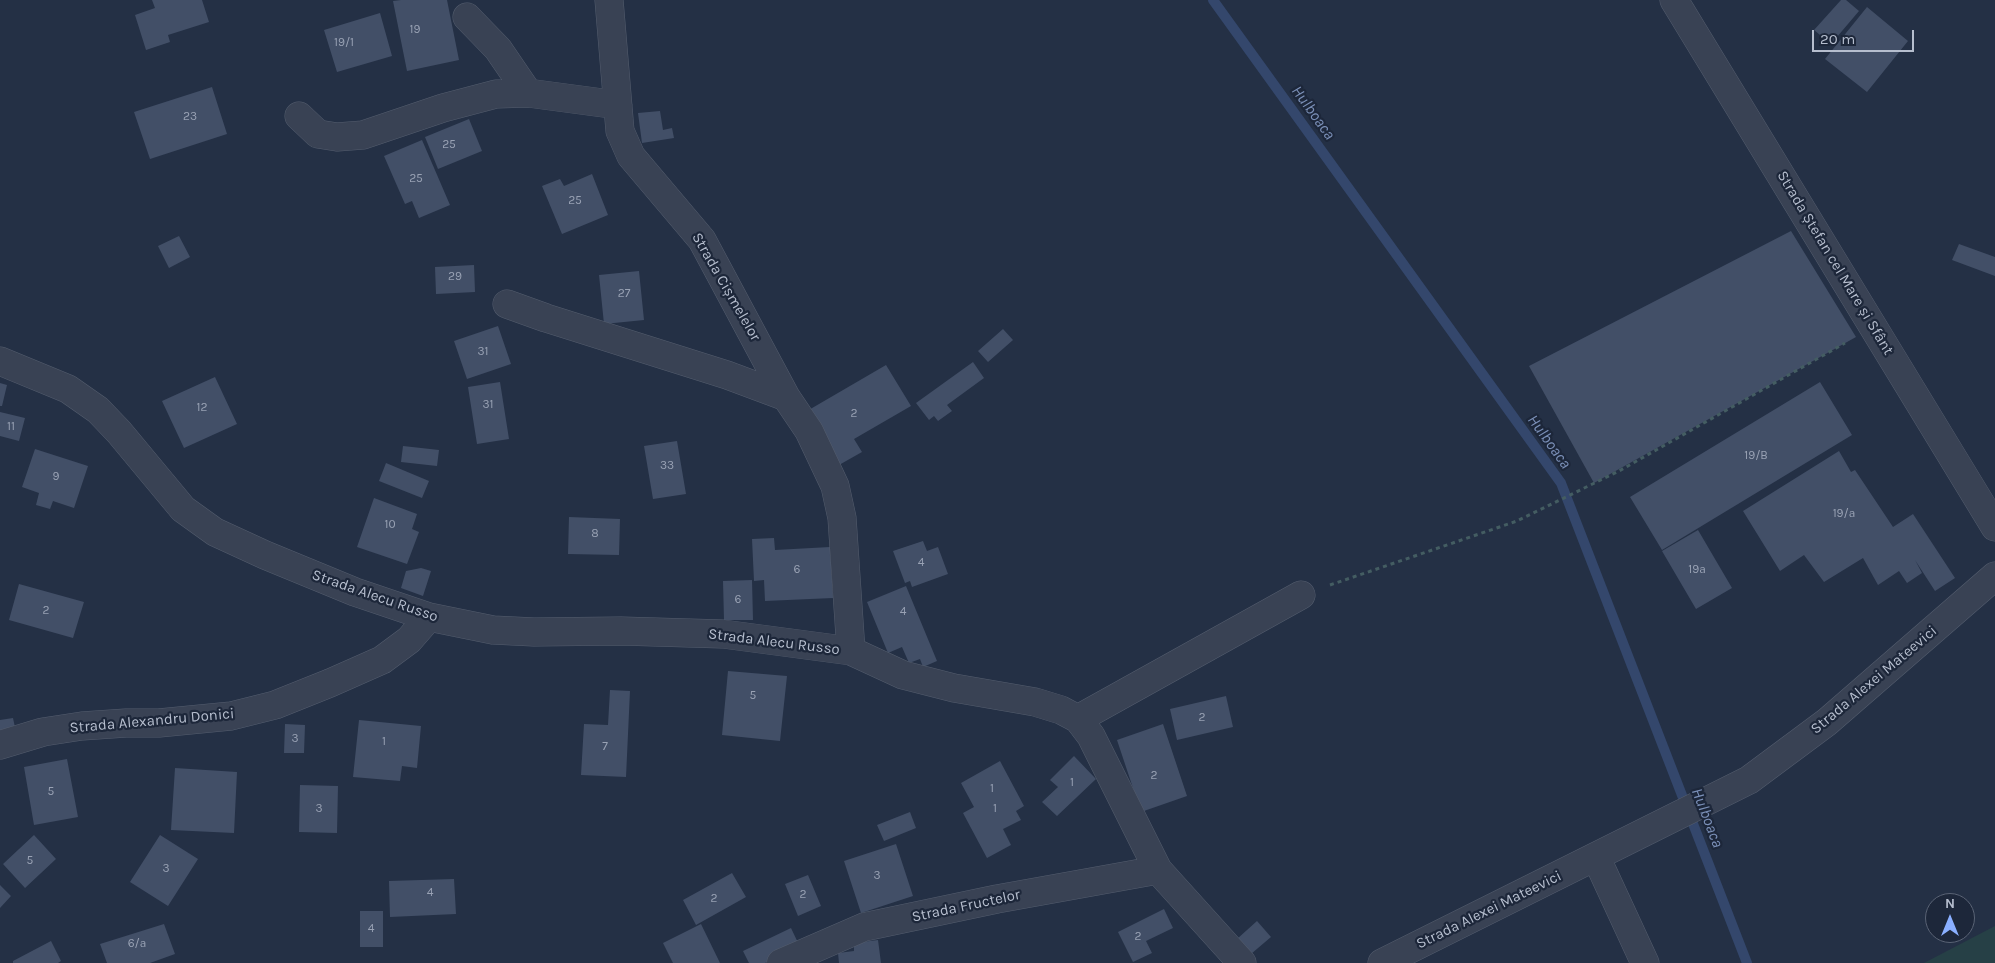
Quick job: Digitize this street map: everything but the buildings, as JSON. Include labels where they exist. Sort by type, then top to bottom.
[{"type":"street","name":"Strada Cișmelelor","points":[[609,0],[620,131],[632,156],[702,240],[786,397],[809,432],[835,486]]},
{"type":"street","name":"Strada Ștefan cel Mare și Sfânt","points":[[1674,0],[1995,527]]},
{"type":"street","points":[[467,18],[498,49],[528,93]]},
{"type":"street","points":[[299,116],[318,134],[338,137],[363,135],[443,108],[496,94],[528,93],[618,105]]},
{"type":"street","points":[[508,304],[727,375],[786,397]]},
{"type":"street","name":"Strada Alecu Russo","points":[[0,361],[68,389],[98,410],[183,508],[215,532],[355,592],[429,617],[493,630],[723,634],[851,651],[903,675],[954,688],[1035,702],[1061,710],[1078,719],[1091,736],[1158,870],[1242,963]]},
{"type":"street","name":"Strada Alecu Russo","points":[[835,486],[842,518],[851,651]]},
{"type":"street","name":"Strada Alexei Mateevici","points":[[1382,963],[1749,780],[1827,722],[1995,576]]},
{"type":"street","points":[[1078,719],[1301,595]]},
{"type":"street","name":"Strada Alexandru Donici","points":[[0,745],[43,732],[82,726],[159,723],[222,717],[275,705],[382,660],[409,640],[429,617]]},
{"type":"street","points":[[1596,857],[1645,963]]},
{"type":"street","name":"Strada Fructelor","points":[[781,963],[864,927],[997,898],[1158,870]]},
{"type":"path","points":[[1301,595],[1517,521],[1619,471],[1874,326]]},
{"type":"green space","points":[[1995,926],[1995,963],[1924,963],[1962,943],[1975,943],[1975,936]]},
{"type":"waterway","name":"Hulboaca","points":[[1213,0],[1561,483],[1747,963]]}]
